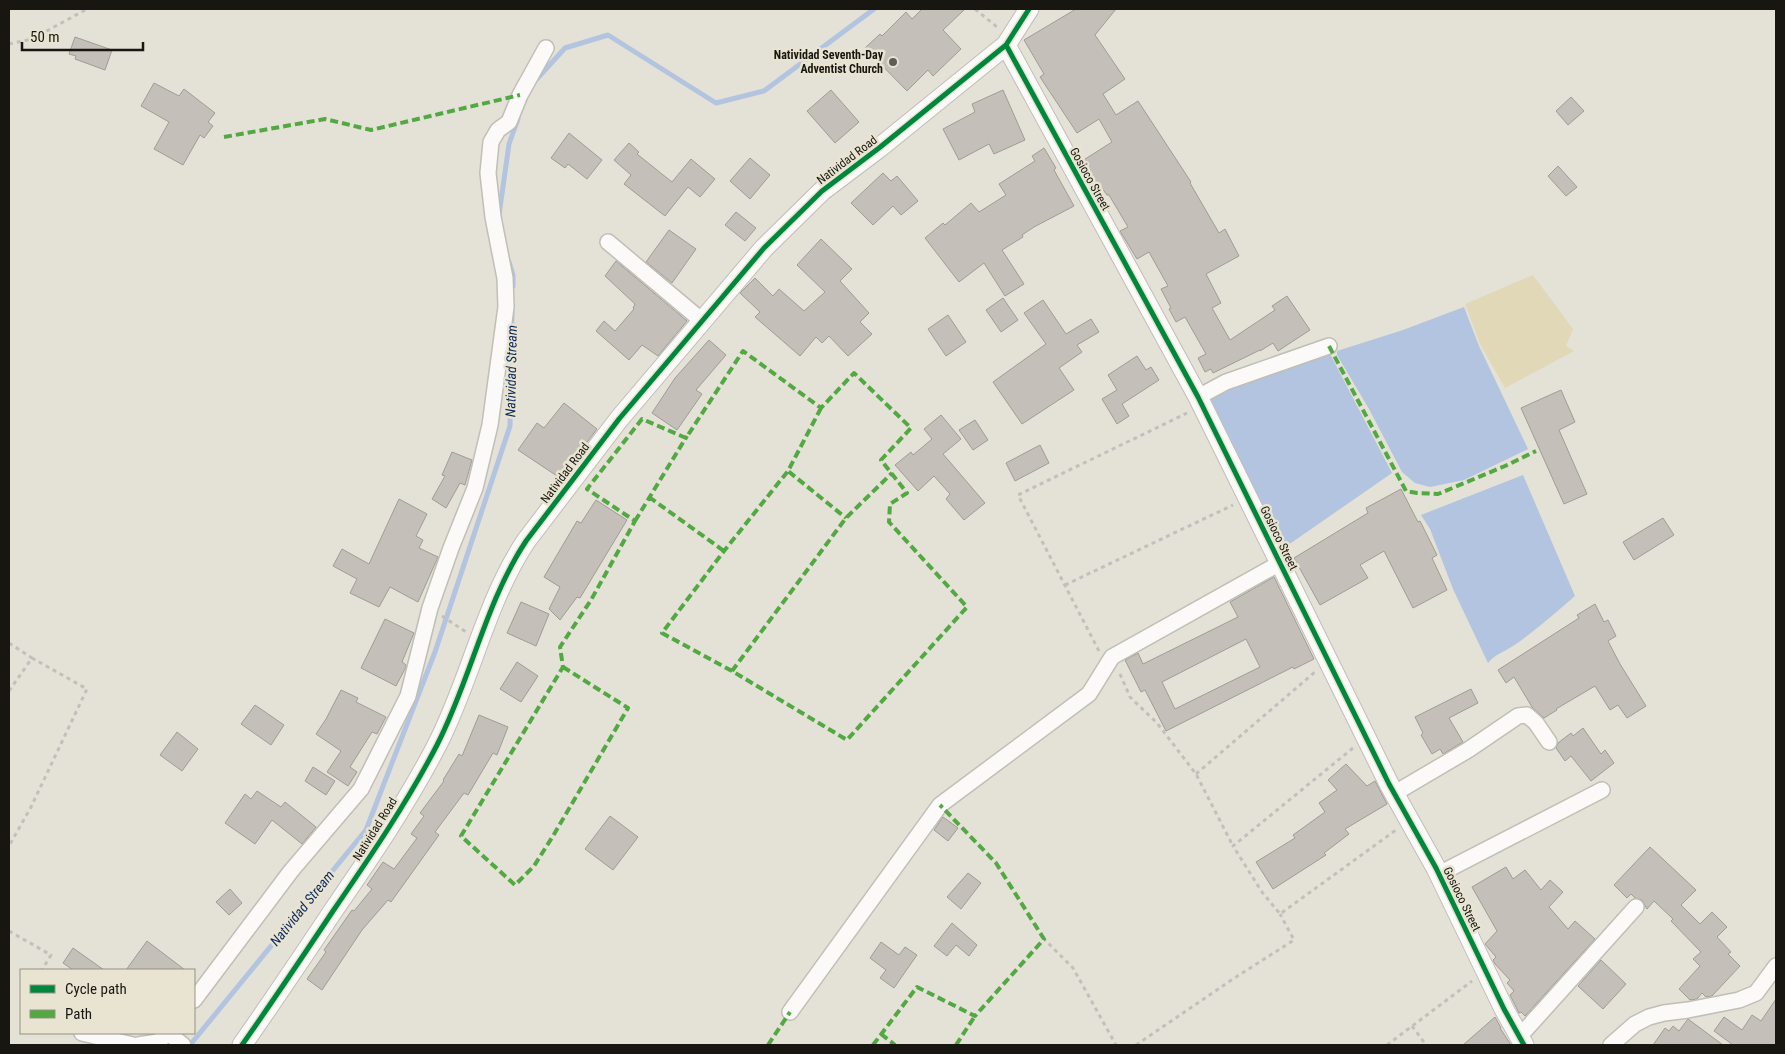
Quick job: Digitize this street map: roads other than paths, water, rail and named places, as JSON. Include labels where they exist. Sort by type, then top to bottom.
[{"type":"street","name":"Natividad Road","points":[[242,1045],[388,831],[438,743],[473,661],[503,582],[516,557],[619,419],[764,248],[822,191],[879,148],[1008,42],[1029,9]]},
{"type":"street","name":"Gosioco Street","points":[[1008,42],[1193,405],[1280,563],[1395,794],[1439,874],[1504,1009],[1522,1041]]},
{"type":"street","points":[[195,999],[291,871],[361,789],[408,696],[430,608],[475,488],[490,426],[506,307],[505,278],[493,217],[488,172],[491,142],[498,130],[509,122],[520,95],[546,48]]},
{"type":"street","points":[[608,242],[701,320]]},
{"type":"street","points":[[1193,405],[1226,382],[1328,346]]},
{"type":"street","points":[[790,1012],[940,805],[1089,694],[1109,661],[1280,563]]},
{"type":"street","points":[[1395,794],[1468,750],[1518,716],[1527,715],[1536,723],[1549,742]]},
{"type":"street","points":[[1439,874],[1602,790]]},
{"type":"street","points":[[1522,1041],[1636,906]]},
{"type":"street","points":[[1611,1045],[1635,1024],[1649,1017],[1739,1000],[1756,993],[1776,966]]},
{"type":"street","points":[[86,1034],[133,1045]]},
{"type":"street","points":[[138,1045],[175,1038]]},
{"type":"water","points":[[1464,307],[1479,346],[1528,449],[1464,480],[1430,487],[1415,483],[1402,472],[1369,409],[1337,355],[1337,351],[1403,330]]},
{"type":"water","points":[[1328,350],[1392,473],[1278,552],[1206,398]]},
{"type":"water","points":[[1523,475],[1575,596],[1545,622],[1488,663],[1453,589],[1430,529],[1421,515]]},
{"type":"waterway","name":"Natividad Stream","points":[[535,81],[565,48],[608,35],[716,103],[764,91],[874,9]]},
{"type":"waterway","name":"Natividad Stream","points":[[499,215],[509,144],[518,119]]},
{"type":"waterway","name":"Natividad Stream","points":[[509,262],[513,275],[513,286]]},
{"type":"waterway","name":"Natividad Stream","points":[[190,1045],[366,830],[435,652],[510,426],[512,312]]},
{"type":"place","name":"Natividad Seventh-Day Adventist Church","points":[[893,62]]}]
